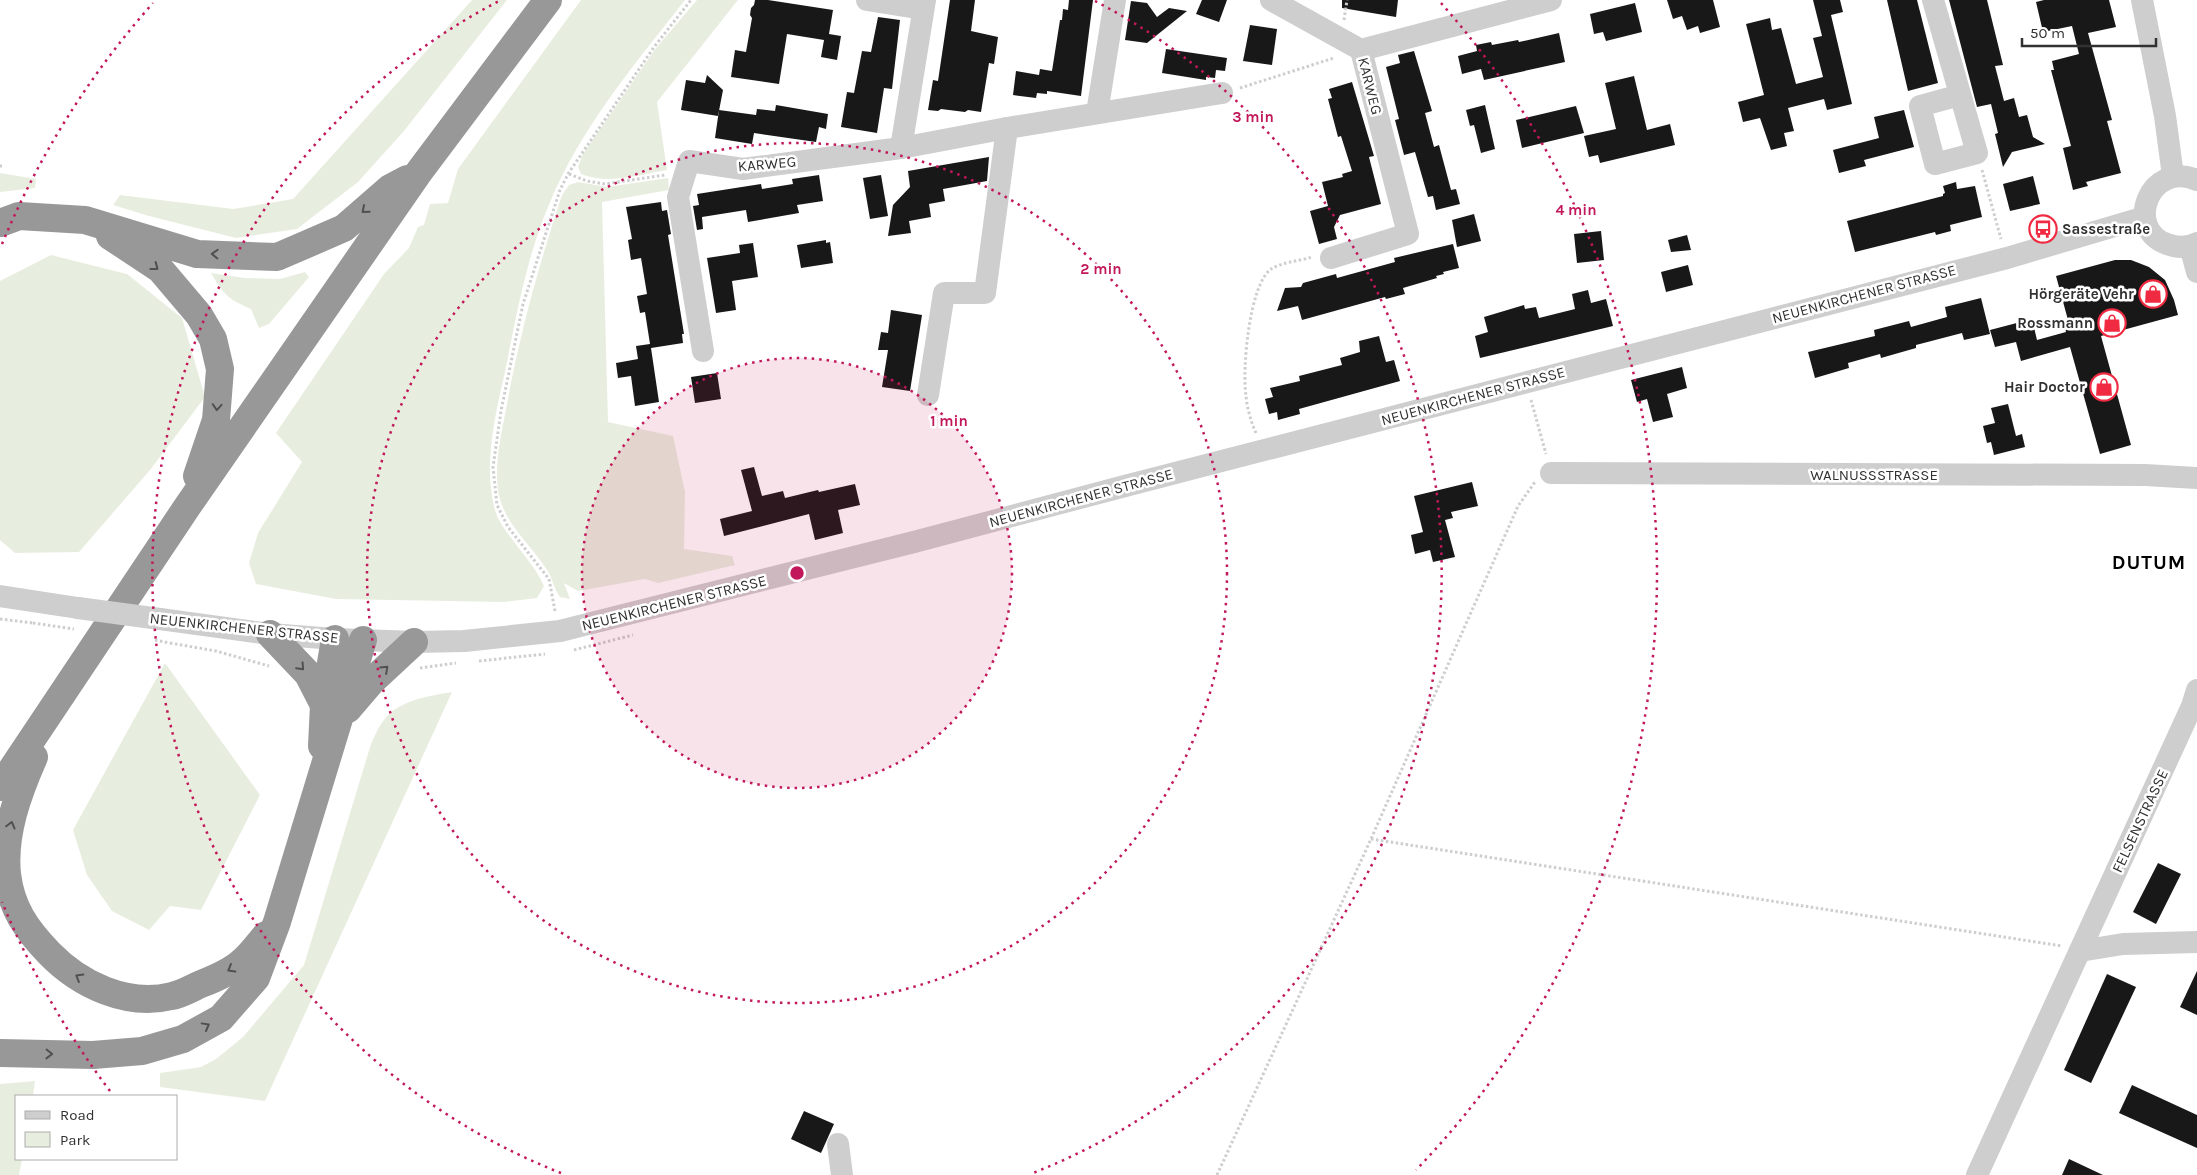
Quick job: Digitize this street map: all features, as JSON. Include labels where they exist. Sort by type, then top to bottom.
[{"type":"highway","points":[[0,787],[186,508],[419,172],[548,0]]},
{"type":"highway","points":[[0,223],[19,216],[86,220],[197,254],[277,256],[344,228],[390,188],[419,172]]},
{"type":"highway","points":[[86,220],[160,269],[199,315],[213,340],[220,369],[216,420],[186,508]]},
{"type":"highway","points":[[270,634],[308,674],[333,711]]},
{"type":"highway","points":[[0,1053],[93,1055],[142,1050],[183,1039],[221,1018],[256,978],[277,922],[321,777],[333,711],[335,639]]},
{"type":"highway","points":[[333,711],[364,640]]},
{"type":"highway","points":[[333,711],[372,681],[414,642]]},
{"type":"highway","points":[[62,694],[22,784],[8,834],[7,874],[15,906],[28,932],[62,966],[102,990],[134,999],[172,996],[210,981],[243,961],[277,922]]},
{"type":"street","points":[[868,0],[924,4],[901,148]]},
{"type":"street","points":[[1097,113],[1115,0]]},
{"type":"street","points":[[1271,0],[1361,50]]},
{"type":"street","name":"KARWEG","points":[[1331,258],[1408,234],[1361,50],[1550,0]]},
{"type":"street","points":[[1933,0],[1977,153],[1934,164],[1920,106],[1960,95]]},
{"type":"street","points":[[2142,0],[2165,116],[2173,176]]},
{"type":"street","name":"KARWEG","points":[[689,161],[743,169],[901,148],[1007,128],[1222,93]]},
{"type":"street","points":[[928,395],[944,293],[985,293],[1007,128]]},
{"type":"street","points":[[689,161],[678,197],[703,352]]},
{"type":"street","points":[[2197,180],[2187,176],[2173,176],[2160,181],[2151,191],[2145,204],[2145,217],[2150,231],[2161,242],[2176,247],[2194,245],[2197,272]]},
{"type":"street","name":"NEUENKIRCHENER STRASSE","points":[[0,596],[270,634],[335,639],[414,642],[464,641],[560,632],[2007,258],[2145,217]]},
{"type":"street","name":"WALNUSSSTRASSE","points":[[1551,473],[2145,474],[2197,478]]},
{"type":"street","name":"FELSENSTRASSE","points":[[1977,1175],[2192,706],[2197,690]]},
{"type":"street","points":[[2080,951],[2123,944],[2197,942]]},
{"type":"street","points":[[838,1144],[842,1175]]},
{"type":"path","points":[[560,632],[549,579],[508,527],[497,504],[493,467],[501,411],[523,304],[560,190],[568,174],[654,46],[691,0]]},
{"type":"path","points":[[1222,93],[1361,50]]},
{"type":"path","points":[[1977,153],[2007,258]]},
{"type":"path","points":[[568,174],[586,181],[605,184],[664,176],[689,161]]},
{"type":"path","points":[[1261,451],[1245,395],[1248,330],[1262,280],[1271,270],[1323,255],[1331,258]]},
{"type":"path","points":[[1217,1175],[1371,839],[1518,506],[1529,488],[1541,476],[1551,473],[1528,382]]},
{"type":"path","points":[[0,619],[33,623]]},
{"type":"path","points":[[1371,839],[2057,944],[2080,951]]},
{"type":"green space","points":[[472,0],[507,0],[404,131],[358,182],[297,229],[236,238],[113,205],[120,195],[233,209],[293,199]]},
{"type":"green space","points":[[581,0],[685,0],[609,99],[575,151],[540,227],[522,289],[494,423],[490,476],[498,519],[533,566],[544,586],[537,598],[504,602],[336,599],[256,584],[249,563],[258,533],[302,462],[276,433],[384,274],[409,248],[418,227],[424,225],[430,204],[448,203],[458,169]]},
{"type":"green space","points":[[697,0],[738,0],[657,102],[667,170],[612,179],[602,179],[581,174],[578,167],[583,154],[656,48]]},
{"type":"green space","points":[[0,173],[36,179],[35,188],[0,192]]},
{"type":"green space","points":[[668,178],[669,190],[602,202],[608,422],[673,436],[685,492],[684,549],[732,556],[735,565],[658,583],[645,579],[578,591],[564,583],[570,599],[560,597],[547,570],[511,523],[501,502],[498,490],[497,469],[501,436],[512,377],[531,299],[562,195],[569,185],[578,182],[607,187]]},
{"type":"green space","points":[[51,255],[127,274],[182,318],[205,397],[150,470],[79,552],[15,553],[0,540],[0,281]]},
{"type":"green space","points":[[305,272],[309,277],[269,324],[259,328],[251,309],[227,296],[211,273],[245,278],[280,279]]},
{"type":"green space","points":[[165,663],[260,795],[201,910],[170,906],[149,930],[112,911],[87,875],[73,830]]},
{"type":"green space","points":[[452,692],[265,1101],[160,1087],[160,1073],[201,1067],[216,1059],[243,1037],[304,965],[371,744],[378,729],[390,713],[406,703]]},
{"type":"green space","points":[[35,1081],[33,1095],[15,1095],[15,1160],[22,1160],[19,1175],[0,1175],[0,1084]]},
{"type":"building","points":[[755,0],[768,0],[833,10],[829,34],[841,36],[837,60],[821,57],[824,40],[787,34],[779,84],[731,77],[735,50],[746,52],[752,18],[750,15],[751,8]]},
{"type":"building","points":[[950,0],[975,0],[971,31],[998,37],[994,64],[989,63],[981,112],[968,110],[965,112],[941,109],[938,111],[928,110],[933,80],[938,81]]},
{"type":"building","points":[[1069,0],[1093,0],[1081,96],[1047,91],[1047,94],[1037,93],[1036,98],[1013,95],[1016,71],[1039,75],[1040,69],[1052,71],[1060,20],[1062,20],[1063,9],[1068,10]]},
{"type":"building","points":[[1202,0],[1227,0],[1219,22],[1196,14]]},
{"type":"building","points":[[1342,0],[1398,0],[1396,17],[1342,8]]},
{"type":"building","points":[[1667,0],[1713,0],[1720,27],[1700,33],[1698,26],[1687,30],[1682,16],[1673,19]]},
{"type":"building","points":[[1813,0],[1840,0],[1843,12],[1831,15],[1852,104],[1827,110],[1824,99],[1788,108],[1794,131],[1784,133],[1787,146],[1771,150],[1760,118],[1743,122],[1738,102],[1764,95],[1746,24],[1770,18],[1772,30],[1781,28],[1796,84],[1823,77],[1813,38],[1822,36]]},
{"type":"building","points":[[1887,0],[1917,0],[1938,83],[1908,91]]},
{"type":"building","points":[[1949,0],[1987,0],[2003,65],[1995,66],[2004,101],[2014,98],[2019,117],[2027,115],[2033,137],[2045,144],[2012,152],[2003,167],[1995,134],[1998,133],[1991,104],[1977,107]]},
{"type":"building","points":[[2044,0],[2109,0],[2116,27],[2088,33],[2112,120],[2107,121],[2121,173],[2086,182],[2088,186],[2073,190],[2063,148],[2071,146],[2051,70],[2054,70],[2052,61],[2079,54],[2072,26],[2043,32],[2036,2]]},
{"type":"building","points":[[1131,1],[1147,3],[1157,17],[1169,8],[1187,11],[1147,43],[1125,40]]},
{"type":"building","points":[[1635,3],[1642,32],[1606,41],[1603,32],[1594,34],[1590,14]]},
{"type":"building","points":[[878,17],[900,20],[892,89],[884,88],[877,133],[841,127],[847,92],[854,93],[862,51],[871,52]]},
{"type":"building","points":[[1250,25],[1277,29],[1272,65],[1243,61]]},
{"type":"building","points":[[1559,33],[1565,62],[1484,80],[1481,69],[1462,74],[1458,56],[1477,51],[1476,45],[1491,42],[1492,45],[1518,40],[1519,42]]},
{"type":"building","points":[[1166,49],[1227,58],[1225,71],[1216,70],[1215,78],[1206,77],[1206,80],[1162,73]]},
{"type":"building","points":[[1414,51],[1432,111],[1425,113],[1434,147],[1439,145],[1451,190],[1456,189],[1460,204],[1436,210],[1433,196],[1428,197],[1415,152],[1404,155],[1395,120],[1399,119],[1386,67],[1400,63],[1398,55]]},
{"type":"building","points":[[707,75],[723,90],[718,116],[681,110],[686,80],[705,83]]},
{"type":"building","points":[[1634,76],[1647,130],[1670,124],[1675,145],[1600,163],[1598,155],[1589,157],[1584,136],[1616,129],[1605,83]]},
{"type":"building","points":[[1352,82],[1374,156],[1369,157],[1381,204],[1340,215],[1334,227],[1337,239],[1319,244],[1310,211],[1328,206],[1322,182],[1343,177],[1342,174],[1352,171],[1341,136],[1338,137],[1328,99],[1332,98],[1329,89]]},
{"type":"building","points":[[776,105],[828,114],[826,129],[819,127],[816,142],[754,133],[752,144],[715,138],[719,110],[756,115],[757,109],[775,111]]},
{"type":"building","points":[[1485,105],[1495,149],[1481,153],[1474,125],[1470,126],[1466,110]]},
{"type":"building","points":[[1576,106],[1584,133],[1522,148],[1516,120]]},
{"type":"building","points":[[1904,110],[1914,147],[1864,160],[1866,166],[1839,173],[1833,150],[1879,138],[1874,117]]},
{"type":"building","points":[[989,157],[987,181],[943,189],[945,201],[929,204],[931,217],[909,221],[911,233],[888,236],[893,205],[910,187],[908,171]]},
{"type":"building","points":[[819,175],[823,201],[797,205],[799,213],[748,222],[746,210],[702,217],[703,229],[697,230],[693,206],[699,205],[697,194],[761,184],[762,189],[793,184],[792,179]]},
{"type":"building","points":[[881,175],[888,216],[870,219],[863,178]]},
{"type":"building","points":[[2033,176],[2040,204],[2010,211],[2003,184]]},
{"type":"building","points":[[1956,182],[1957,189],[1975,186],[1982,217],[1950,225],[1951,231],[1936,235],[1935,232],[1855,252],[1847,221],[1943,196],[1945,193],[1943,186]]},
{"type":"building","points":[[661,202],[662,211],[667,210],[671,234],[668,235],[684,334],[682,334],[683,343],[651,348],[659,402],[635,406],[631,376],[618,378],[616,363],[638,359],[636,346],[650,344],[645,312],[640,313],[637,296],[647,294],[641,258],[631,260],[628,240],[632,239],[626,207]]},
{"type":"building","points":[[1474,214],[1481,241],[1457,247],[1452,220]]},
{"type":"building","points":[[1601,231],[1604,260],[1577,263],[1574,234]]},
{"type":"building","points":[[1687,235],[1691,250],[1671,252],[1668,240]]},
{"type":"building","points":[[826,240],[826,243],[830,242],[833,263],[801,268],[797,245]]},
{"type":"building","points":[[753,243],[758,277],[732,281],[736,310],[716,313],[707,258],[740,253],[739,245]]},
{"type":"building","points":[[1453,244],[1459,268],[1443,272],[1444,274],[1436,276],[1437,278],[1403,288],[1405,294],[1386,299],[1385,297],[1302,320],[1298,306],[1277,311],[1285,288],[1301,287],[1303,283],[1336,274],[1337,278],[1395,262],[1394,258]]},
{"type":"building","points":[[2115,260],[2131,260],[2149,267],[2165,280],[2178,315],[2101,336],[2131,445],[2100,454],[2070,347],[2021,361],[2016,342],[1995,347],[1990,330],[2032,319],[2037,340],[2066,332],[2063,321],[2068,320],[2056,276]]},
{"type":"building","points":[[1688,265],[1693,285],[1666,292],[1661,272]]},
{"type":"building","points":[[1588,290],[1591,303],[1606,299],[1613,326],[1480,358],[1475,336],[1488,332],[1484,317],[1524,305],[1525,309],[1536,307],[1539,318],[1575,309],[1572,294]]},
{"type":"building","points":[[1981,298],[1990,334],[1964,340],[1962,333],[1916,345],[1916,348],[1881,358],[1880,354],[1848,363],[1849,368],[1815,378],[1808,352],[1875,336],[1874,330],[1909,321],[1911,327],[1947,317],[1945,307]]},
{"type":"building","points":[[891,310],[922,315],[910,391],[882,387],[888,350],[878,350],[881,332],[888,333]]},
{"type":"building","points":[[1379,336],[1386,362],[1394,360],[1400,381],[1299,409],[1300,414],[1278,420],[1277,412],[1269,414],[1265,399],[1273,397],[1270,388],[1300,381],[1299,376],[1342,365],[1340,358],[1360,352],[1359,341]]},
{"type":"building","points":[[1682,367],[1687,388],[1667,394],[1673,417],[1653,422],[1647,399],[1637,402],[1631,380]]},
{"type":"building","points":[[717,373],[721,399],[695,403],[691,377]]},
{"type":"building","points":[[2008,404],[2016,436],[2022,434],[2025,447],[1994,455],[1991,442],[1987,443],[1983,426],[1995,423],[1991,408]]},
{"type":"building","points":[[754,467],[762,496],[783,491],[785,498],[855,484],[860,505],[838,510],[843,533],[815,540],[809,514],[724,536],[720,519],[752,511],[741,470]]},
{"type":"building","points":[[1472,482],[1478,506],[1451,512],[1453,518],[1445,520],[1455,557],[1433,562],[1430,550],[1415,554],[1411,535],[1423,532],[1414,496]]},
{"type":"building","points":[[2158,863],[2181,874],[2156,924],[2133,912]]},
{"type":"building","points":[[2197,971],[2197,1015],[2180,1007]]},
{"type":"building","points":[[2107,974],[2136,987],[2091,1083],[2064,1070]]},
{"type":"building","points":[[2132,1085],[2197,1115],[2197,1148],[2119,1113]]},
{"type":"building","points":[[804,1111],[834,1124],[821,1153],[791,1139]]},
{"type":"building","points":[[2069,1159],[2103,1175],[2062,1175]]},
{"type":"place","name":"Sassestraße","points":[[2043,229]]},
{"type":"place","name":"Hörgeräte Vehr","points":[[2153,294]]},
{"type":"place","name":"Rossmann","points":[[2112,323]]},
{"type":"place","name":"Hair Doctor","points":[[2104,387]]},
{"type":"district","name":"DUTUM","points":[[2149,562]]}]
